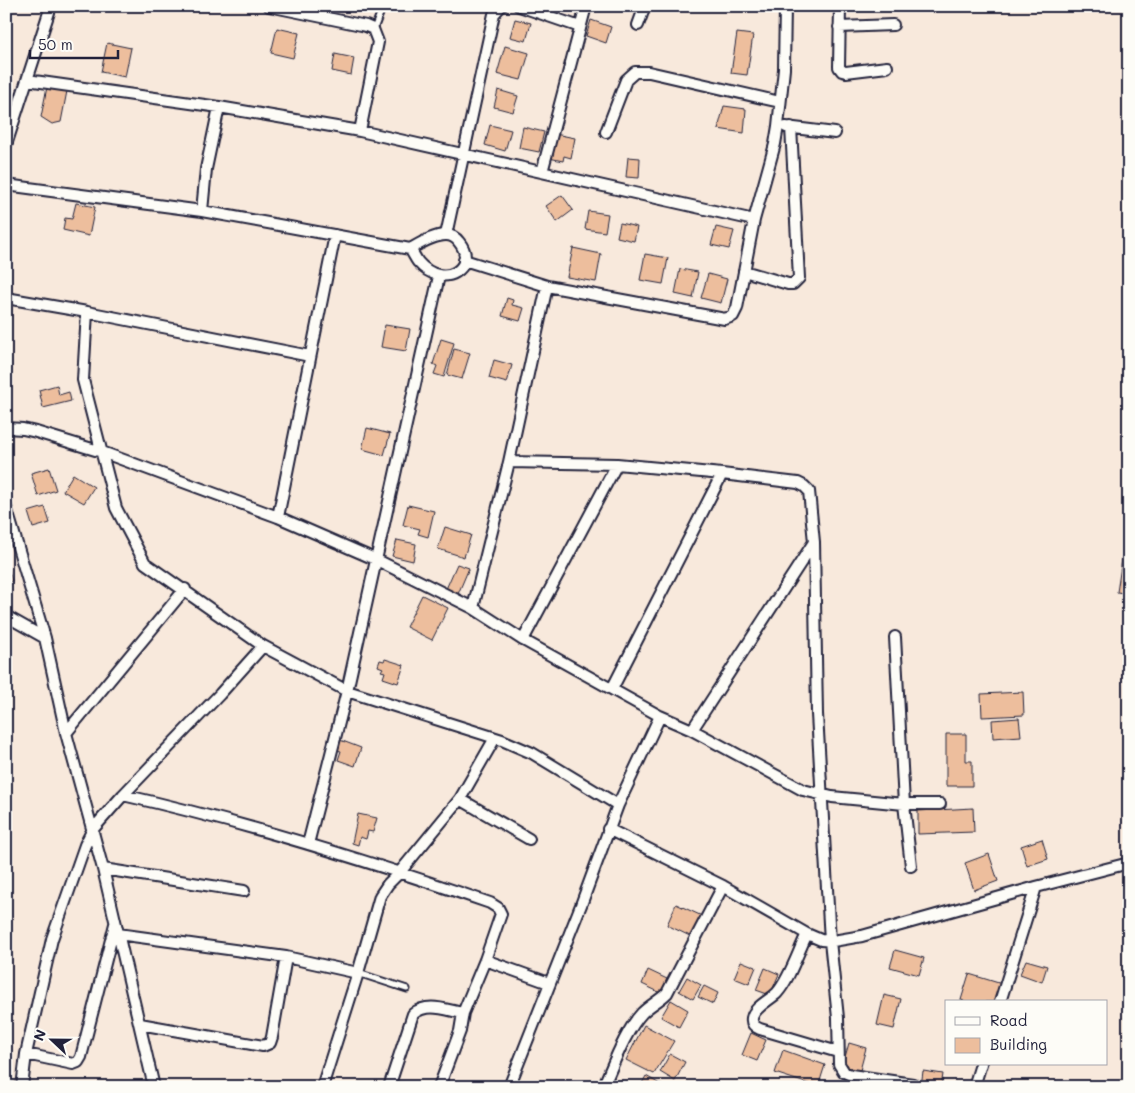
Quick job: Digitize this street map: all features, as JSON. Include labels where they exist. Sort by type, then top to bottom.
[{"type":"street","points":[[6,144],[50,6]]},
{"type":"street","points":[[269,6],[373,29],[378,42],[360,130]]},
{"type":"street","points":[[446,235],[462,154],[494,14],[501,6]]},
{"type":"street","points":[[519,6],[580,27]]},
{"type":"street","points":[[542,172],[586,6]]},
{"type":"street","points":[[638,25],[644,6]]},
{"type":"street","points":[[464,260],[547,286],[725,319],[733,316],[737,308],[754,220],[775,144],[784,69],[785,6]]},
{"type":"street","points":[[840,6],[839,67],[846,72],[887,67]]},
{"type":"street","points":[[839,27],[893,25]]},
{"type":"street","points":[[606,132],[626,80],[635,72],[649,72],[780,102]]},
{"type":"street","points":[[27,80],[218,107],[360,130],[754,220]]},
{"type":"street","points":[[202,211],[206,169],[218,107]]},
{"type":"street","points":[[778,126],[835,132]]},
{"type":"street","points":[[744,271],[788,284],[793,284],[799,278],[791,127]]},
{"type":"street","points":[[6,185],[202,211],[410,249],[422,242],[446,235],[459,242],[465,253],[462,267],[454,274],[440,276],[418,262],[410,249]]},
{"type":"street","points":[[278,517],[335,235]]},
{"type":"street","points":[[308,844],[347,691],[440,276]]},
{"type":"street","points":[[473,608],[509,462],[547,286]]},
{"type":"street","points":[[6,298],[310,356]]},
{"type":"street","points":[[87,312],[83,380],[116,508],[145,562],[263,646],[347,691],[495,738],[532,753],[618,805]]},
{"type":"street","points":[[6,428],[23,429],[102,452],[278,517],[377,560],[473,608],[523,640],[660,716],[692,730],[789,784],[821,795],[904,804],[940,804]]},
{"type":"street","points":[[509,462],[617,464],[722,474],[798,483],[809,491],[814,542],[817,714],[821,795],[830,941],[838,1018],[839,1064],[844,1072],[850,1075],[913,1084]]},
{"type":"street","points":[[523,640],[617,464]]},
{"type":"street","points":[[612,689],[722,474]]},
{"type":"street","points":[[6,507],[45,638],[66,733],[103,869],[154,1087]]},
{"type":"street","points":[[692,730],[814,542]]},
{"type":"street","points":[[66,733],[185,589]]},
{"type":"street","points":[[6,616],[45,638]]},
{"type":"street","points":[[895,636],[904,804],[911,866]]},
{"type":"street","points":[[22,1087],[26,1054],[52,939],[85,844],[93,829],[263,646]]},
{"type":"street","points":[[509,1087],[581,905],[608,829],[660,716]]},
{"type":"street","points":[[322,1087],[380,896],[460,799],[495,738]]},
{"type":"street","points":[[123,795],[194,811],[308,844],[400,872],[490,903],[498,908],[501,914],[485,960],[463,1013],[460,1031],[439,1087]]},
{"type":"street","points":[[460,799],[529,839]]},
{"type":"street","points":[[608,829],[723,886],[807,934],[830,941],[868,935],[1036,887],[1129,863]]},
{"type":"street","points":[[103,869],[244,891]]},
{"type":"street","points":[[603,1087],[634,1023],[642,1013],[667,993],[723,886]]},
{"type":"street","points":[[1001,1000],[1036,887]]},
{"type":"street","points":[[26,1054],[73,1064],[78,1062],[81,1057],[116,923]]},
{"type":"street","points":[[118,934],[286,957],[358,973]]},
{"type":"street","points":[[807,934],[782,986],[757,1010],[753,1015],[752,1023],[760,1029],[838,1052]]},
{"type":"street","points":[[140,1024],[263,1046],[270,1043],[286,957]]},
{"type":"street","points":[[485,960],[549,983]]},
{"type":"street","points":[[389,1087],[413,1014],[419,1009],[426,1007],[463,1013]]},
{"type":"street","points":[[976,1080],[980,1066]]},
{"type":"lane","points":[[373,29],[383,6]]},
{"type":"lane","points":[[358,973],[407,989]]},
{"type":"building","points":[[515,19],[531,23],[526,41],[510,37]]},
{"type":"building","points":[[591,20],[611,27],[606,43],[586,36]]},
{"type":"building","points":[[277,28],[299,33],[293,58],[271,53]]},
{"type":"building","points":[[737,33],[753,35],[747,75],[731,73]]},
{"type":"building","points":[[107,43],[131,48],[125,77],[101,72]]},
{"type":"building","points":[[505,46],[529,53],[521,80],[497,74]]},
{"type":"building","points":[[335,54],[354,58],[351,75],[332,71]]},
{"type":"building","points":[[47,87],[67,91],[61,122],[52,124],[41,117]]},
{"type":"building","points":[[498,90],[518,96],[513,112],[494,107]]},
{"type":"building","points":[[724,106],[746,109],[744,133],[718,129]]},
{"type":"building","points":[[490,125],[511,130],[505,151],[485,145]]},
{"type":"building","points":[[523,127],[544,132],[539,152],[519,148]]},
{"type":"building","points":[[555,134],[575,138],[571,158],[564,156],[563,161],[549,158]]},
{"type":"building","points":[[628,157],[640,158],[639,178],[626,177]]},
{"type":"building","points":[[562,195],[573,210],[557,222],[546,206]]},
{"type":"building","points":[[76,203],[95,207],[89,236],[63,230],[65,218],[72,219]]},
{"type":"building","points":[[588,211],[608,214],[605,232],[585,229]]},
{"type":"building","points":[[620,223],[637,227],[634,241],[617,237]]},
{"type":"building","points":[[716,227],[734,231],[729,249],[711,245]]},
{"type":"building","points":[[573,248],[601,254],[596,282],[567,277]]},
{"type":"building","points":[[645,254],[668,258],[663,284],[640,280]]},
{"type":"building","points":[[680,269],[698,272],[693,298],[675,294]]},
{"type":"building","points":[[708,274],[727,279],[721,303],[701,298]]},
{"type":"building","points":[[507,298],[513,300],[512,305],[524,308],[520,321],[502,316]]},
{"type":"building","points":[[385,325],[410,329],[406,351],[381,347]]},
{"type":"building","points":[[441,339],[454,343],[444,377],[434,374],[437,366],[433,364]]},
{"type":"building","points":[[454,349],[470,353],[462,379],[447,375]]},
{"type":"building","points":[[494,360],[512,365],[507,383],[489,378]]},
{"type":"building","points":[[57,385],[59,395],[69,392],[71,401],[43,408],[39,390]]},
{"type":"building","points":[[367,428],[390,434],[384,455],[362,449]]},
{"type":"building","points":[[49,468],[56,490],[38,496],[31,473]]},
{"type":"building","points":[[73,474],[94,487],[84,503],[63,491]]},
{"type":"building","points":[[408,505],[434,511],[428,537],[418,534],[420,529],[403,525]]},
{"type":"building","points":[[45,507],[50,523],[33,528],[28,512]]},
{"type":"building","points":[[445,527],[471,535],[464,557],[438,549]]},
{"type":"building","points":[[1126,533],[1129,533],[1129,594],[1117,592]]},
{"type":"building","points":[[397,540],[416,544],[413,561],[392,556]]},
{"type":"building","points":[[6,560],[12,581],[6,583]]},
{"type":"building","points":[[457,564],[469,568],[458,594],[446,589]]},
{"type":"building","points":[[422,595],[448,608],[432,640],[406,627]]},
{"type":"building","points":[[385,659],[404,665],[398,683],[383,678],[385,672],[381,671],[383,668],[378,666],[380,660],[384,661]]},
{"type":"building","points":[[1023,692],[1024,715],[982,717],[981,694]]},
{"type":"building","points":[[1019,718],[1021,736],[993,738],[992,720]]},
{"type":"building","points":[[946,734],[966,734],[966,761],[972,761],[972,786],[946,786]]},
{"type":"building","points":[[340,740],[361,748],[355,766],[338,760],[341,751],[336,750]]},
{"type":"building","points":[[973,808],[974,832],[918,834],[918,811]]},
{"type":"building","points":[[358,814],[377,818],[373,832],[368,831],[366,839],[360,837],[358,845],[352,843]]},
{"type":"building","points":[[1042,839],[1048,859],[1027,866],[1021,846]]},
{"type":"building","points":[[989,854],[998,881],[974,890],[965,863]]},
{"type":"building","points":[[676,904],[702,916],[692,937],[667,925]]},
{"type":"building","points":[[895,950],[924,958],[919,975],[890,967]]},
{"type":"building","points":[[1026,960],[1047,966],[1042,982],[1020,974]]},
{"type":"building","points":[[741,961],[756,967],[749,984],[734,978]]},
{"type":"building","points":[[765,968],[779,974],[770,995],[756,990]]},
{"type":"building","points":[[648,970],[667,979],[661,993],[642,984]]},
{"type":"building","points":[[969,974],[1002,984],[997,1000],[961,1000]]},
{"type":"building","points":[[687,977],[701,985],[693,999],[679,991]]},
{"type":"building","points":[[704,986],[718,993],[713,1004],[698,997]]},
{"type":"building","points":[[884,995],[901,999],[894,1029],[877,1025]]},
{"type":"building","points":[[671,1000],[688,1010],[679,1027],[661,1017]]},
{"type":"building","points":[[644,1025],[674,1041],[654,1074],[626,1060]]},
{"type":"building","points":[[751,1033],[766,1040],[757,1061],[742,1055]]},
{"type":"building","points":[[849,1043],[866,1048],[859,1074],[846,1071],[848,1065],[843,1064]]},
{"type":"building","points":[[783,1050],[825,1065],[818,1087],[775,1073]]},
{"type":"building","points":[[670,1054],[685,1062],[675,1081],[660,1072]]},
{"type":"building","points":[[923,1071],[943,1074],[941,1087],[921,1087]]},
{"type":"building","points":[[646,1076],[665,1087],[640,1087]]}]
